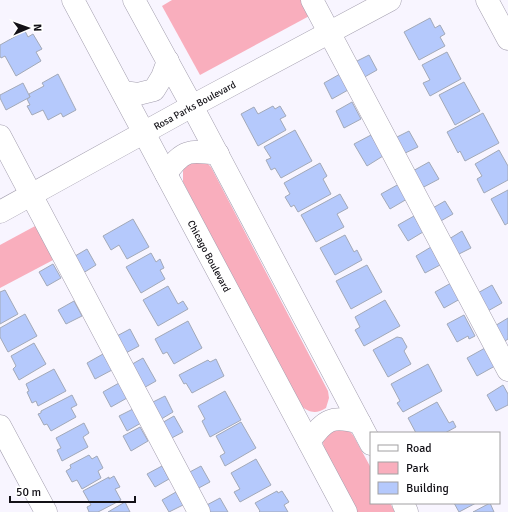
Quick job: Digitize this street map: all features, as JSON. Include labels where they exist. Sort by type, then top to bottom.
[{"type":"street","name":"Chicago Boulevard","points":[[72,0],[123,92],[346,512]]},
{"type":"street","points":[[134,0],[218,154],[370,442]]},
{"type":"street","points":[[312,0],[508,370]]},
{"type":"street","name":"Rosa Parks Boulevard","points":[[0,212],[192,106],[390,0]]},
{"type":"street","points":[[487,0],[508,39]]},
{"type":"street","points":[[123,92],[138,94],[154,90],[162,77],[168,61]]},
{"type":"street","points":[[0,136],[199,512]]},
{"type":"street","points":[[166,174],[174,162],[186,153],[201,151],[218,154]]},
{"type":"street","points":[[309,442],[318,428],[329,420],[345,419],[360,423]]},
{"type":"street","points":[[0,426],[46,512]]},
{"type":"green space","points":[[172,0],[305,0],[313,14],[200,75],[162,6]]},
{"type":"green space","points":[[204,160],[211,167],[328,391],[329,398],[326,408],[322,410],[312,412],[299,405],[183,182],[183,171],[186,164]]},
{"type":"green space","points":[[37,225],[55,259],[0,288],[0,245]]},
{"type":"green space","points":[[346,427],[353,435],[370,466],[370,504],[391,504],[395,512],[355,512],[324,453],[323,442],[326,433]]},
{"type":"building","points":[[430,18],[435,28],[440,25],[445,34],[440,37],[445,46],[419,60],[404,32]]},
{"type":"building","points":[[25,31],[28,37],[33,34],[42,49],[36,52],[41,61],[16,76],[5,56],[1,58],[0,45]]},
{"type":"building","points":[[447,52],[461,79],[430,96],[423,83],[430,80],[422,65]]},
{"type":"building","points":[[369,55],[377,70],[361,79],[353,63]]},
{"type":"building","points":[[58,74],[76,110],[63,117],[61,113],[48,120],[43,110],[32,115],[27,106],[30,105],[27,99],[30,97],[29,94],[44,86],[42,83]]},
{"type":"building","points":[[340,74],[348,90],[332,99],[324,83]]},
{"type":"building","points":[[464,82],[480,111],[455,125],[439,95]]},
{"type":"building","points":[[23,83],[30,97],[6,110],[0,95]]},
{"type":"building","points":[[352,102],[361,119],[344,128],[336,111]]},
{"type":"building","points":[[273,106],[275,109],[280,106],[286,116],[280,119],[286,130],[258,146],[241,114],[254,107],[258,114]]},
{"type":"building","points":[[483,113],[499,143],[465,161],[460,151],[458,153],[447,132]]},
{"type":"building","points":[[295,130],[312,161],[281,178],[275,168],[271,170],[266,160],[271,158],[264,147]]},
{"type":"building","points":[[409,131],[418,147],[401,155],[393,139]]},
{"type":"building","points":[[371,135],[383,156],[367,166],[354,144]]},
{"type":"building","points":[[499,150],[508,166],[508,180],[484,193],[477,179],[482,176],[475,164]]},
{"type":"building","points":[[429,162],[439,179],[420,189],[411,172]]},
{"type":"building","points":[[320,163],[327,176],[323,179],[331,194],[298,212],[294,205],[291,207],[285,197],[290,194],[284,183]]},
{"type":"building","points":[[399,184],[407,199],[390,209],[381,194]]},
{"type":"building","points":[[508,190],[508,223],[505,225],[491,199]]},
{"type":"building","points":[[340,194],[348,208],[337,214],[344,227],[316,242],[301,215]]},
{"type":"building","points":[[445,201],[453,214],[439,222],[431,209]]},
{"type":"building","points":[[414,216],[423,232],[408,241],[398,225]]},
{"type":"building","points":[[133,219],[149,247],[127,259],[119,245],[111,250],[103,236]]},
{"type":"building","points":[[462,231],[471,248],[457,255],[449,239]]},
{"type":"building","points":[[345,235],[354,252],[357,250],[362,260],[335,275],[320,248]]},
{"type":"building","points":[[431,247],[440,265],[425,273],[416,256]]},
{"type":"building","points":[[87,249],[96,265],[80,275],[70,259]]},
{"type":"building","points":[[151,253],[156,262],[160,259],[164,268],[160,270],[165,279],[141,293],[126,267]]},
{"type":"building","points":[[53,264],[61,278],[47,286],[39,272]]},
{"type":"building","points":[[367,265],[382,292],[351,309],[336,281]]},
{"type":"building","points":[[451,283],[460,299],[444,308],[435,292]]},
{"type":"building","points":[[492,285],[502,303],[486,312],[476,294]]},
{"type":"building","points":[[168,286],[178,304],[183,301],[188,309],[158,326],[143,300]]},
{"type":"building","points":[[5,290],[18,314],[0,324],[0,292]]},
{"type":"building","points":[[385,300],[400,326],[364,346],[355,330],[360,327],[355,317]]},
{"type":"building","points":[[74,301],[82,316],[66,324],[58,310]]},
{"type":"building","points":[[25,314],[37,336],[8,352],[0,337],[0,328]]},
{"type":"building","points":[[464,315],[475,336],[469,339],[468,336],[457,342],[447,324]]},
{"type":"building","points":[[508,318],[508,339],[502,343],[493,327]]},
{"type":"building","points":[[188,321],[202,348],[174,364],[167,352],[163,354],[155,339]]},
{"type":"building","points":[[130,329],[139,346],[122,355],[113,338]]},
{"type":"building","points":[[397,337],[402,338],[407,347],[404,351],[411,364],[388,377],[373,350]]},
{"type":"building","points":[[34,343],[46,364],[19,380],[13,369],[16,366],[11,356]]},
{"type":"building","points":[[485,348],[495,366],[477,376],[467,358]]},
{"type":"building","points":[[103,354],[112,370],[95,379],[87,363]]},
{"type":"building","points":[[143,358],[156,381],[140,390],[127,367]]},
{"type":"building","points":[[216,359],[224,376],[192,393],[186,383],[184,384],[179,375],[208,360],[210,362]]},
{"type":"building","points":[[428,364],[442,391],[403,412],[397,403],[400,401],[391,384]]},
{"type":"building","points":[[54,369],[66,391],[38,406],[36,401],[32,403],[27,392],[29,391],[26,384]]},
{"type":"building","points":[[119,383],[127,398],[111,407],[103,392]]},
{"type":"building","points":[[503,385],[508,394],[508,405],[496,411],[487,395]]},
{"type":"building","points":[[225,391],[241,420],[210,437],[202,421],[205,419],[198,406]]},
{"type":"building","points":[[72,395],[77,405],[71,408],[76,417],[51,431],[47,424],[44,425],[38,414]]},
{"type":"building","points":[[165,396],[173,412],[158,421],[149,404]]},
{"type":"building","points":[[437,402],[449,423],[453,421],[456,427],[447,432],[415,432],[408,418]]},
{"type":"building","points":[[133,409],[141,423],[127,431],[119,416]]},
{"type":"building","points":[[174,416],[183,432],[168,440],[160,424]]},
{"type":"building","points":[[241,422],[256,448],[225,466],[220,456],[225,453],[216,436]]},
{"type":"building","points":[[84,423],[89,433],[83,437],[88,447],[62,461],[57,450],[61,448],[56,438]]},
{"type":"building","points":[[140,427],[148,441],[131,451],[123,436]]},
{"type":"building","points":[[89,455],[92,459],[97,456],[103,468],[98,471],[101,478],[82,489],[77,480],[72,482],[66,471],[71,468],[70,465]]},
{"type":"building","points":[[256,459],[271,485],[240,502],[234,492],[240,489],[231,473]]},
{"type":"building","points":[[162,466],[169,479],[155,487],[147,474]]},
{"type":"building","points":[[201,466],[210,482],[195,490],[186,474]]},
{"type":"building","points":[[114,476],[120,487],[115,489],[121,500],[98,512],[89,512],[87,507],[91,505],[83,491],[109,477],[109,479]]},
{"type":"building","points":[[277,491],[278,493],[282,491],[289,502],[284,505],[288,512],[259,512],[260,511],[255,503]]},
{"type":"building","points":[[176,492],[183,505],[169,512],[162,500]]},
{"type":"building","points":[[220,498],[228,512],[205,512],[203,507]]},
{"type":"building","points":[[125,502],[130,512],[108,512]]},
{"type":"building","points":[[455,504],[474,504],[459,512]]},
{"type":"building","points":[[490,504],[494,512],[473,512]]}]
